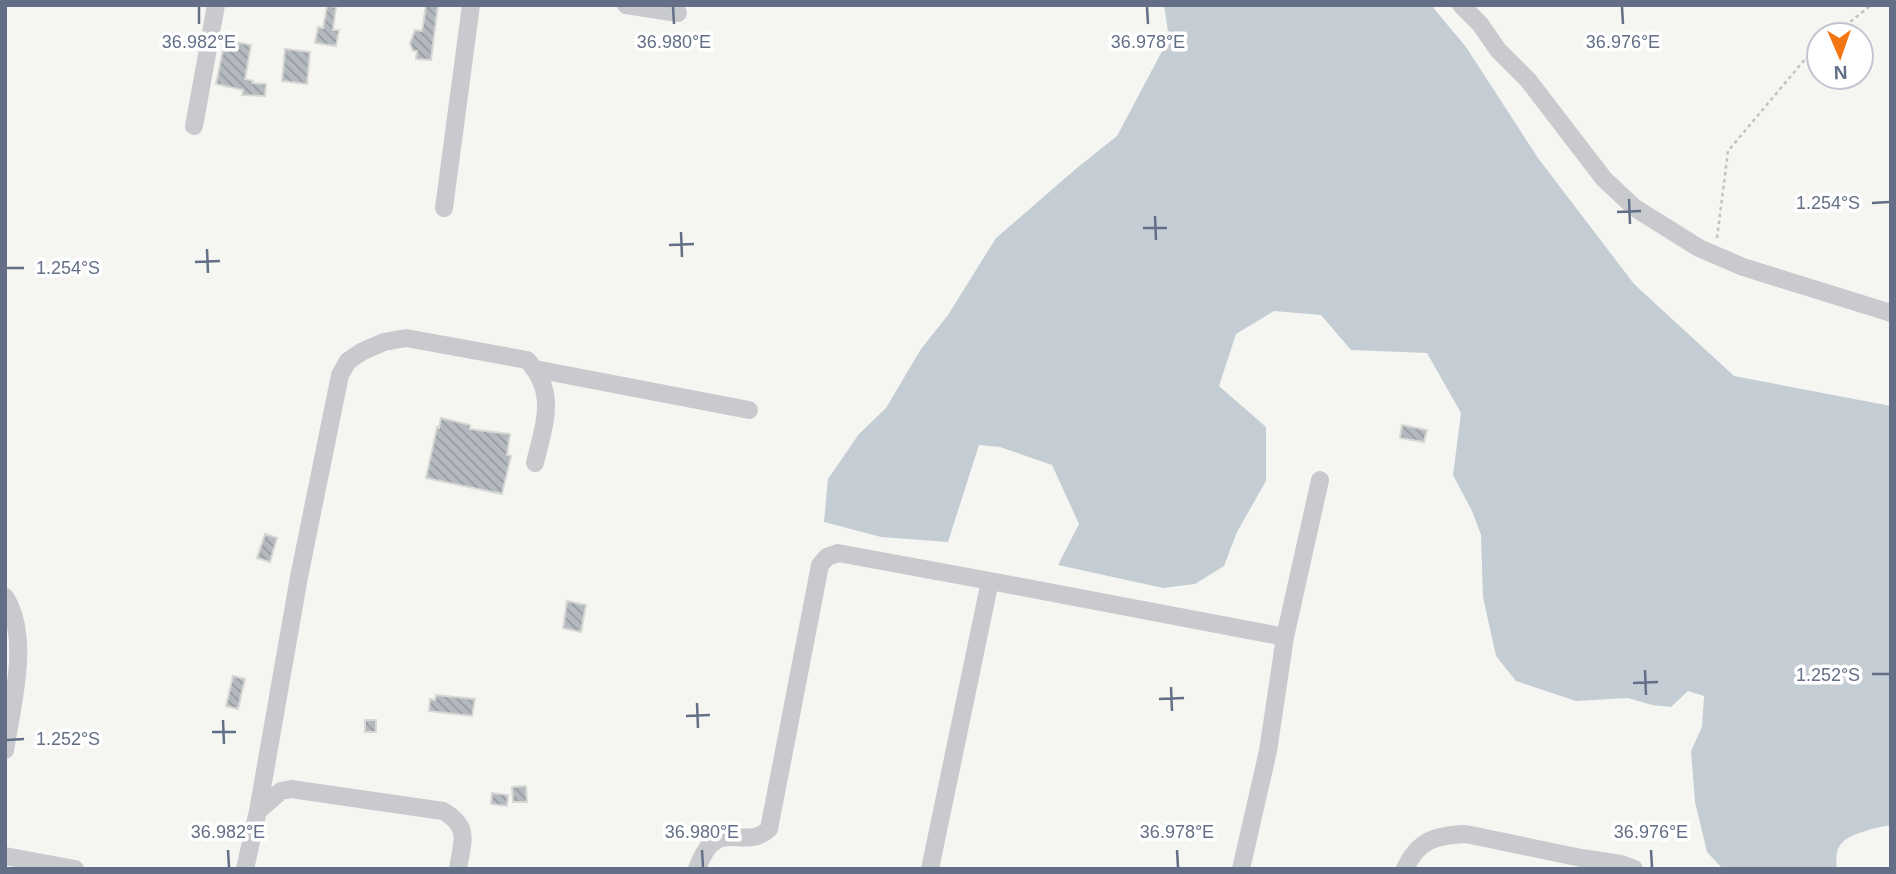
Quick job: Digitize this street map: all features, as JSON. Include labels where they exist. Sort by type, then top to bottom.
[{"type":"street","points":[[194,126],[216,5]]},
{"type":"street","points":[[443,208],[471,5]]},
{"type":"street","points":[[626,5],[678,13]]},
{"type":"street","points":[[1461,5],[1549,105],[1604,179],[1635,208],[1699,248],[1743,267],[1891,313]]},
{"type":"street","points":[[245,869],[258,811],[299,577],[340,375],[348,361],[384,342],[406,338],[527,360],[540,374],[547,414],[534,463]]},
{"type":"street","points":[[535,369],[750,410]]},
{"type":"street","points":[[1241,869],[1268,751],[1285,637],[1320,480]]},
{"type":"street","points":[[697,869],[707,847],[717,839],[755,836],[769,829],[820,565],[827,557],[838,553],[1285,637]]},
{"type":"street","points":[[930,869],[990,580]]},
{"type":"street","points":[[5,597],[13,609],[18,669],[5,750]]},
{"type":"street","points":[[258,811],[281,791],[291,789],[443,811],[461,825],[464,836],[458,869]]},
{"type":"street","points":[[1405,869],[1418,848],[1432,838],[1447,834],[1466,834],[1621,864],[1634,869]]},
{"type":"street","points":[[5,856],[75,869]]},
{"type":"path","points":[[1851,21],[1871,5]]},
{"type":"path","points":[[1715,255],[1728,151],[1805,59]]},
{"type":"shaded area","points":[[1164,5],[1431,5],[1466,47],[1538,158],[1634,284],[1734,376],[1891,406],[1891,825],[1859,833],[1843,842],[1837,851],[1837,869],[1723,869],[1707,852],[1695,802],[1691,751],[1702,727],[1704,696],[1688,691],[1671,707],[1628,698],[1576,701],[1516,681],[1496,656],[1483,597],[1481,535],[1453,475],[1461,413],[1427,353],[1351,350],[1321,315],[1274,311],[1236,334],[1219,386],[1266,427],[1266,481],[1237,532],[1224,566],[1195,584],[1163,588],[1058,565],[1079,524],[1052,465],[1000,447],[979,445],[948,542],[881,537],[824,522],[828,479],[859,434],[886,408],[921,349],[948,315],[996,238],[1117,136],[1169,38]]},
{"type":"building","points":[[426,5],[438,5],[431,60],[416,59],[417,51],[413,51],[410,43],[415,30],[422,31]]},
{"type":"building","points":[[327,6],[336,7],[333,30],[339,30],[336,46],[315,43],[318,27],[323,28]]},
{"type":"building","points":[[225,40],[251,45],[245,79],[253,81],[252,83],[266,84],[265,96],[242,95],[243,90],[216,84]]},
{"type":"building","points":[[285,49],[310,52],[307,84],[282,81]]},
{"type":"building","points":[[441,418],[470,425],[470,429],[510,434],[507,455],[511,456],[502,494],[426,478]]},
{"type":"building","points":[[1402,425],[1427,430],[1424,442],[1400,438]]},
{"type":"building","points":[[265,534],[277,538],[270,562],[257,558]]},
{"type":"building","points":[[567,601],[586,605],[581,632],[563,628]]},
{"type":"building","points":[[233,676],[245,679],[238,709],[226,706]]},
{"type":"building","points":[[436,695],[475,699],[472,716],[429,711],[430,699],[435,700]]},
{"type":"building","points":[[365,720],[376,720],[376,732],[365,732]]},
{"type":"building","points":[[526,786],[527,802],[513,802],[512,787]]},
{"type":"building","points":[[492,793],[508,795],[507,806],[491,804]]}]
